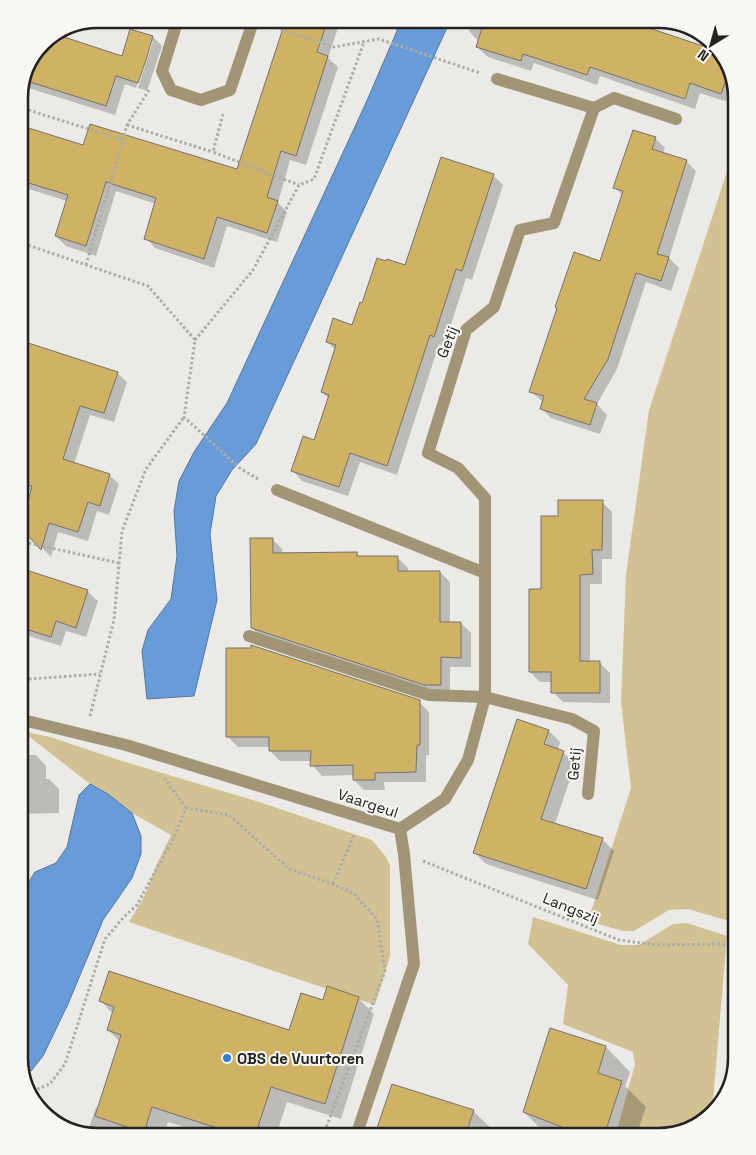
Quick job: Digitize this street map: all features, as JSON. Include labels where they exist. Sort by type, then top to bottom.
[{"type":"street","points":[[175,28],[162,71],[171,90],[201,100],[230,90],[248,28]]},
{"type":"street","points":[[497,79],[594,108],[614,98],[676,119]]},
{"type":"street","name":"Getij","points":[[400,829],[445,799],[468,760],[485,697],[485,498],[458,468],[428,452],[466,330],[494,307],[520,230],[554,222],[594,108]]},
{"type":"street","points":[[277,490],[486,573]]},
{"type":"street","name":"Getij","points":[[249,636],[429,695],[485,697],[572,718],[594,731],[588,794]]},
{"type":"street","name":"Vaargeul","points":[[28,721],[126,745],[400,829],[414,964],[359,1127]]},
{"type":"path","points":[[278,28],[334,47],[379,39],[497,79]]},
{"type":"path","points":[[86,735],[114,620],[122,531],[146,469],[184,417],[195,340],[253,270],[299,185],[314,179],[364,42]]},
{"type":"path","points":[[86,265],[127,125],[162,71]]},
{"type":"path","points":[[213,152],[230,90]]},
{"type":"path","points":[[28,110],[122,140]]},
{"type":"path","points":[[127,125],[213,152],[299,185]]},
{"type":"path","points":[[28,245],[148,286],[195,340]]},
{"type":"path","points":[[184,417],[241,469]]},
{"type":"path","points":[[28,542],[119,563]]},
{"type":"path","points":[[28,679],[100,674]]},
{"type":"path","points":[[36,1090],[50,1084],[65,1064],[105,939],[137,905],[174,837],[186,808],[228,815],[289,869],[354,894],[377,919],[385,971],[326,1127]]},
{"type":"path","points":[[332,884],[362,817]]},
{"type":"path","name":"Langszij","points":[[404,854],[619,940],[655,945],[728,945]]},
{"type":"shaded area","points":[[728,169],[728,921],[688,909],[669,910],[634,931],[623,931],[588,921],[631,788],[621,702],[626,575],[649,410]]},
{"type":"shaded area","points":[[28,732],[50,737],[122,761],[256,801],[372,840],[386,857],[390,866],[390,956],[375,1005],[129,922],[145,895],[171,835],[132,813],[108,794],[90,784],[28,736]]},
{"type":"shaded area","points":[[533,917],[621,945],[639,945],[673,924],[687,923],[727,936],[713,1101],[708,1107],[693,1118],[677,1125],[658,1128],[618,1128],[635,1064],[633,1052],[563,1024],[568,985],[528,944]]},
{"type":"water","points":[[397,28],[447,28],[256,444],[232,470],[216,496],[210,534],[217,600],[194,696],[147,699],[142,651],[148,630],[171,599],[177,556],[174,511],[179,481],[194,452],[227,403],[365,105]]},
{"type":"water","points":[[90,784],[108,794],[132,813],[141,836],[141,854],[132,878],[103,920],[68,1004],[43,1056],[31,1071],[29,1071],[28,883],[35,872],[56,863],[67,847],[79,795]]},
{"type":"building","points":[[283,28],[325,28],[317,52],[328,56],[296,156],[281,151],[267,197],[278,201],[267,233],[217,217],[204,259],[144,239],[156,198],[106,182],[86,246],[55,236],[68,195],[28,183],[28,128],[83,145],[90,124],[237,169]]},
{"type":"building","points":[[482,28],[649,28],[708,48],[719,63],[726,80],[721,94],[690,83],[685,99],[590,67],[587,75],[523,54],[521,61],[476,47]]},
{"type":"building","points":[[130,29],[153,36],[138,83],[116,76],[106,106],[30,82],[42,55],[51,45],[63,37],[122,56]]},
{"type":"building","points":[[633,130],[656,137],[652,149],[687,160],[657,254],[669,257],[661,281],[636,273],[608,359],[584,399],[597,403],[590,425],[540,409],[544,396],[529,392],[574,252],[600,261],[623,191],[613,188]]},
{"type":"building","points":[[441,157],[494,174],[462,271],[456,269],[434,337],[430,335],[387,466],[350,453],[339,487],[291,471],[303,436],[314,440],[329,395],[321,392],[336,345],[326,342],[333,318],[352,325],[360,302],[362,303],[377,258],[405,265]]},
{"type":"building","points":[[28,343],[118,372],[104,413],[80,406],[63,459],[110,474],[100,506],[88,502],[78,532],[49,523],[41,550],[28,536],[28,501],[32,486],[28,484]]},
{"type":"building","points":[[558,500],[603,500],[602,550],[592,550],[593,574],[580,575],[580,661],[600,661],[600,693],[551,693],[551,672],[529,672],[529,589],[541,589],[541,516],[558,516]]},
{"type":"building","points":[[250,538],[273,538],[273,553],[357,552],[357,556],[398,556],[398,571],[440,571],[440,622],[461,622],[461,658],[441,657],[441,685],[424,685],[251,628]]},
{"type":"building","points":[[28,571],[88,590],[76,628],[56,621],[51,637],[28,630]]},
{"type":"building","points":[[251,645],[420,700],[420,745],[417,745],[416,772],[375,773],[375,780],[353,780],[353,765],[310,766],[311,751],[269,751],[269,737],[226,737],[226,648],[251,648]]},
{"type":"building","points":[[517,719],[549,730],[544,744],[564,751],[541,819],[603,838],[586,889],[473,853]]},
{"type":"building","name":"OBS de Vuurtoren","points":[[109,971],[289,1030],[301,993],[323,1000],[327,986],[359,997],[325,1104],[271,1087],[258,1127],[215,1127],[152,1107],[146,1127],[127,1127],[95,1116],[121,1035],[107,1030],[114,1007],[99,1001]]},
{"type":"building","points":[[550,1028],[606,1046],[598,1073],[622,1081],[607,1128],[562,1128],[523,1112]]},
{"type":"building","points":[[392,1084],[474,1110],[468,1128],[377,1128]]},
{"type":"place","name":"OBS de Vuurtoren","points":[[227,1058]]}]
